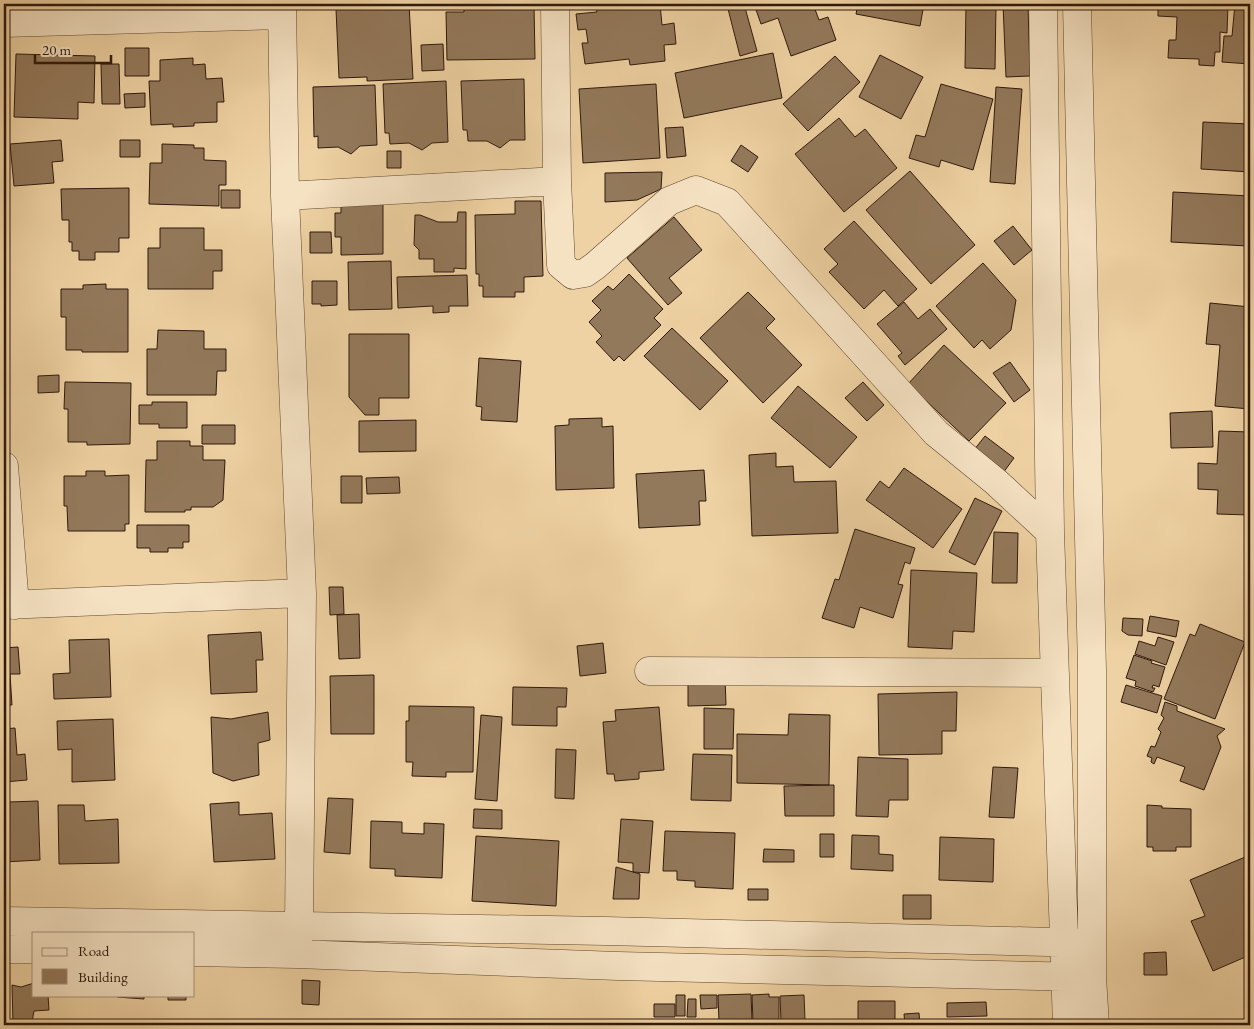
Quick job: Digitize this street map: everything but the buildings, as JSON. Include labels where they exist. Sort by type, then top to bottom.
[{"type":"street","points":[[556,4],[557,181],[561,265],[573,275],[585,273],[669,202],[696,190],[727,202],[936,433],[996,482],[1050,532]]},
{"type":"street","points":[[1043,4],[1050,532],[1067,1025]]},
{"type":"street","points":[[1077,4],[1092,671],[1092,977],[1095,1025]]},
{"type":"street","points":[[4,23],[282,9],[285,196],[302,593],[298,940]]},
{"type":"street","points":[[285,196],[557,181]]},
{"type":"street","points":[[4,466],[10,605],[302,593]]},
{"type":"street","points":[[649,671],[1055,673]]},
{"type":"street","points":[[4,921],[174,932]]},
{"type":"street","points":[[195,952],[298,940],[606,931],[1092,943]]},
{"type":"street","points":[[195,933],[618,966],[1092,977]]},
{"type":"street","points":[[4,949],[32,949]]}]
